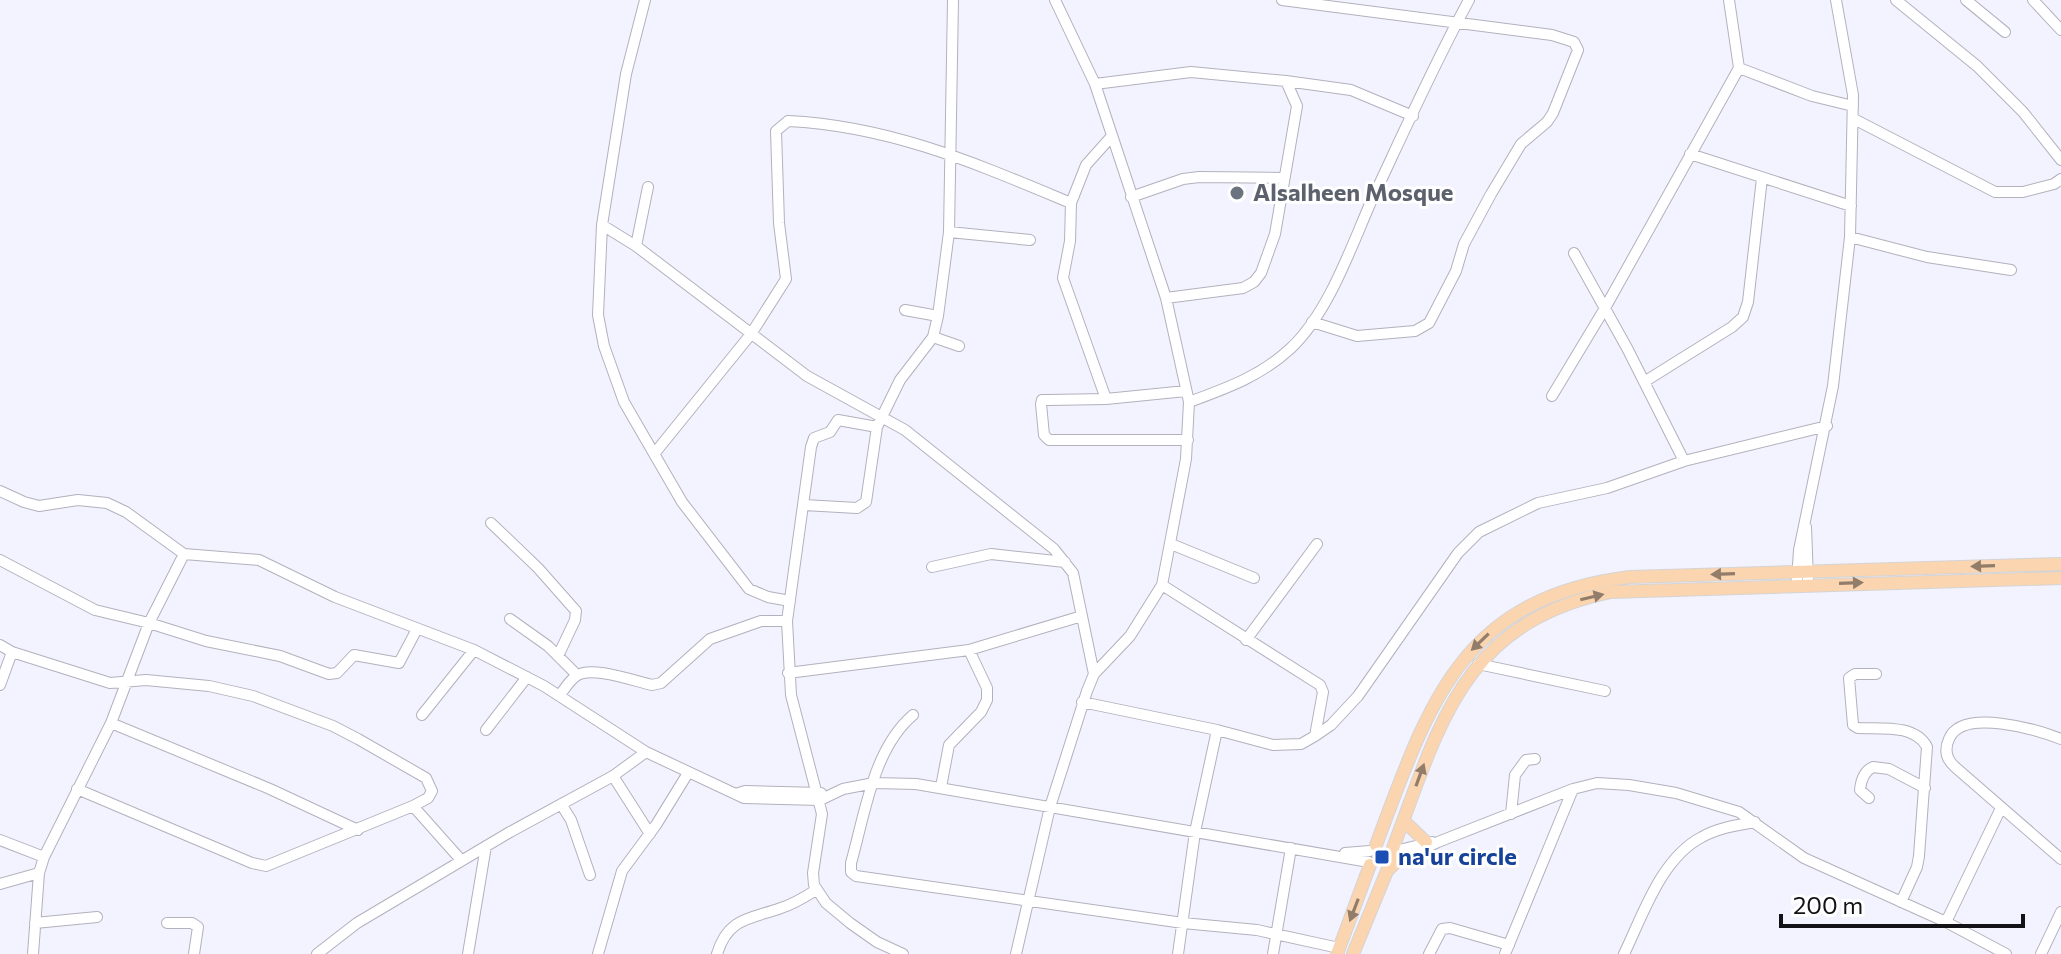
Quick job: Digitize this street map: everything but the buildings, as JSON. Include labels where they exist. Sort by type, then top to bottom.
[{"type":"main road","points":[[1353,954],[1393,858],[1441,724],[1462,685],[1502,641],[1535,619],[1590,597],[1641,590],[2061,564]]},
{"type":"main road","points":[[1338,951],[1371,856],[1413,749],[1438,696],[1472,650],[1506,621],[1564,590],[1608,580],[2061,578]]},
{"type":"main road","points":[[1404,821],[1432,842]]},
{"type":"main road","points":[[1371,856],[1388,844],[1393,858]]},
{"type":"main road","points":[[1371,856],[1377,871],[1393,858]]},
{"type":"street","points":[[645,0],[626,74],[602,225],[598,315],[604,346],[624,402],[682,502],[744,584],[760,594],[790,601]]},
{"type":"street","points":[[804,505],[857,508],[866,502],[877,427],[900,380],[933,337],[949,232],[953,0]]},
{"type":"street","points":[[1016,954],[1050,807],[1082,702],[1094,674],[1130,636],[1162,585],[1188,440],[1188,396],[1166,298],[1095,84],[1055,0]]},
{"type":"street","points":[[1282,0],[1552,35],[1574,42],[1577,46],[1577,56],[1553,113],[1517,150],[1464,244],[1456,271],[1429,323],[1415,331],[1357,336],[1312,322]]},
{"type":"street","points":[[1188,440],[1084,441],[1046,438],[1042,400],[1188,396],[1241,383],[1292,347],[1312,322],[1340,272],[1469,0]]},
{"type":"street","points":[[1552,396],[1605,308],[1739,68],[1729,0]]},
{"type":"street","points":[[1803,579],[1806,525],[1827,426],[1841,335],[1850,237],[1854,119],[1836,0]]},
{"type":"street","points":[[1966,0],[2005,32]]},
{"type":"street","points":[[2033,0],[2061,30]]},
{"type":"street","points":[[1899,1],[1977,66],[2023,112],[2061,160]]},
{"type":"street","points":[[1739,68],[1812,96],[1853,106]]},
{"type":"street","points":[[1095,84],[1191,72],[1286,81],[1351,90],[1413,116]]},
{"type":"street","points":[[1166,298],[1243,288],[1254,282],[1261,273],[1275,234],[1297,106],[1286,81]]},
{"type":"street","points":[[1854,119],[1995,192],[2023,192],[2054,184],[2061,179]]},
{"type":"street","points":[[654,454],[751,334],[786,279],[777,197],[776,131],[780,125],[788,121],[846,126],[948,152],[1071,203]]},
{"type":"street","points":[[1106,399],[1063,278],[1070,241],[1071,203],[1086,165],[1111,137]]},
{"type":"street","points":[[1690,154],[1851,206]]},
{"type":"street","points":[[1131,197],[1191,178],[1284,178]]},
{"type":"street","points":[[1644,382],[1743,317],[1750,292],[1762,178]]},
{"type":"street","points":[[636,246],[648,187]]},
{"type":"street","points":[[602,225],[636,246],[807,376],[905,430],[1054,549],[1073,573],[1094,674]]},
{"type":"street","points":[[949,232],[1030,240]]},
{"type":"street","points":[[1850,237],[1927,257],[2011,270]]},
{"type":"street","points":[[1574,253],[1684,461]]},
{"type":"street","points":[[905,310],[938,316]]},
{"type":"street","points":[[933,337],[959,346]]},
{"type":"street","points":[[877,427],[838,420],[830,432],[814,438],[787,621],[788,673],[796,714],[822,796],[822,823],[813,873],[816,890],[826,903],[863,933],[903,954]]},
{"type":"street","points":[[1082,702],[1282,746],[1301,744],[1331,725],[1358,696],[1458,553],[1479,532],[1538,503],[1607,488],[1684,461],[1827,426]]},
{"type":"street","points":[[0,491],[39,506],[78,500],[107,503],[117,506],[184,554],[255,559],[335,597],[474,650],[527,677],[646,752],[736,794],[758,799],[822,796],[874,783],[941,787],[1331,855],[1371,856]]},
{"type":"street","points":[[491,523],[543,573],[576,611],[575,620],[558,656]]},
{"type":"street","points":[[1171,544],[1254,578]]},
{"type":"street","points":[[1246,640],[1317,544]]},
{"type":"street","points":[[33,954],[39,873],[44,857],[111,723],[149,623],[184,554]]},
{"type":"street","points":[[932,567],[991,554],[1065,562]]},
{"type":"street","points":[[0,560],[91,608],[206,641],[280,656],[334,674],[354,655],[401,662],[417,629]]},
{"type":"street","points":[[1162,585],[1320,685],[1323,692],[1315,736]]},
{"type":"street","points":[[788,673],[969,650],[1082,616]]},
{"type":"street","points":[[510,619],[537,637],[577,675]]},
{"type":"street","points":[[559,696],[577,675],[597,672],[657,685],[672,677],[710,639],[761,621],[787,621]]},
{"type":"street","points":[[0,645],[12,652],[100,681],[126,683],[146,680],[233,690],[333,726],[426,778],[432,786],[431,795],[413,806],[280,862],[260,865],[77,789]]},
{"type":"street","points":[[422,715],[474,650]]},
{"type":"street","points":[[941,787],[949,745],[981,712],[987,700],[987,688],[969,650]]},
{"type":"street","points":[[0,685],[12,652]]},
{"type":"street","points":[[1478,664],[1605,691]]},
{"type":"street","points":[[1876,674],[1855,674],[1849,678],[1847,683],[1853,725],[1906,732],[1922,738],[1927,747],[1917,867],[1901,902]]},
{"type":"street","points":[[486,730],[527,677]]},
{"type":"street","points":[[913,715],[895,733],[874,783],[851,863],[853,874],[870,879],[1183,923],[1257,930],[1338,951]]},
{"type":"street","points":[[111,723],[270,789],[358,830]]},
{"type":"street","points":[[2061,739],[2027,727],[1975,724],[1952,732],[1946,747],[1950,763],[2061,858]]},
{"type":"street","points":[[1178,954],[1195,832],[1217,730]]},
{"type":"street","points":[[322,952],[357,923],[461,860],[613,776],[646,752]]},
{"type":"street","points":[[1511,814],[1515,775],[1526,760],[1535,759]]},
{"type":"street","points":[[1869,798],[1860,790],[1861,782],[1864,774],[1873,767],[1889,769],[1925,788]]},
{"type":"street","points":[[598,954],[622,871],[650,834],[688,773]]},
{"type":"street","points":[[613,776],[650,834]]},
{"type":"street","points":[[1393,858],[1573,789],[1597,783],[1676,793],[1720,805],[1755,822],[1804,858],[1946,922],[2006,954]]},
{"type":"street","points":[[1429,954],[1436,936],[1442,929],[1450,928],[1507,949],[1573,789]]},
{"type":"street","points":[[561,804],[571,820],[590,875]]},
{"type":"street","points":[[413,806],[461,860]]},
{"type":"street","points":[[1946,922],[2001,808]]},
{"type":"street","points":[[1624,954],[1662,878],[1681,852],[1699,838],[1717,830],[1755,822]]},
{"type":"street","points":[[0,840],[44,857]]},
{"type":"street","points":[[468,954],[486,846]]},
{"type":"street","points":[[1273,954],[1291,848]]},
{"type":"street","points":[[0,884],[39,873]]},
{"type":"street","points":[[717,954],[727,933],[743,919],[782,908],[816,890]]},
{"type":"street","points":[[2041,954],[2061,912]]},
{"type":"street","points":[[35,923],[97,917]]},
{"type":"street","points":[[167,923],[192,923],[198,927],[194,954]]},
{"type":"place","name":"Alsalheen Mosque","points":[[1237,193]]},
{"type":"place","name":"na'ur circle","points":[[1382,857]]}]
